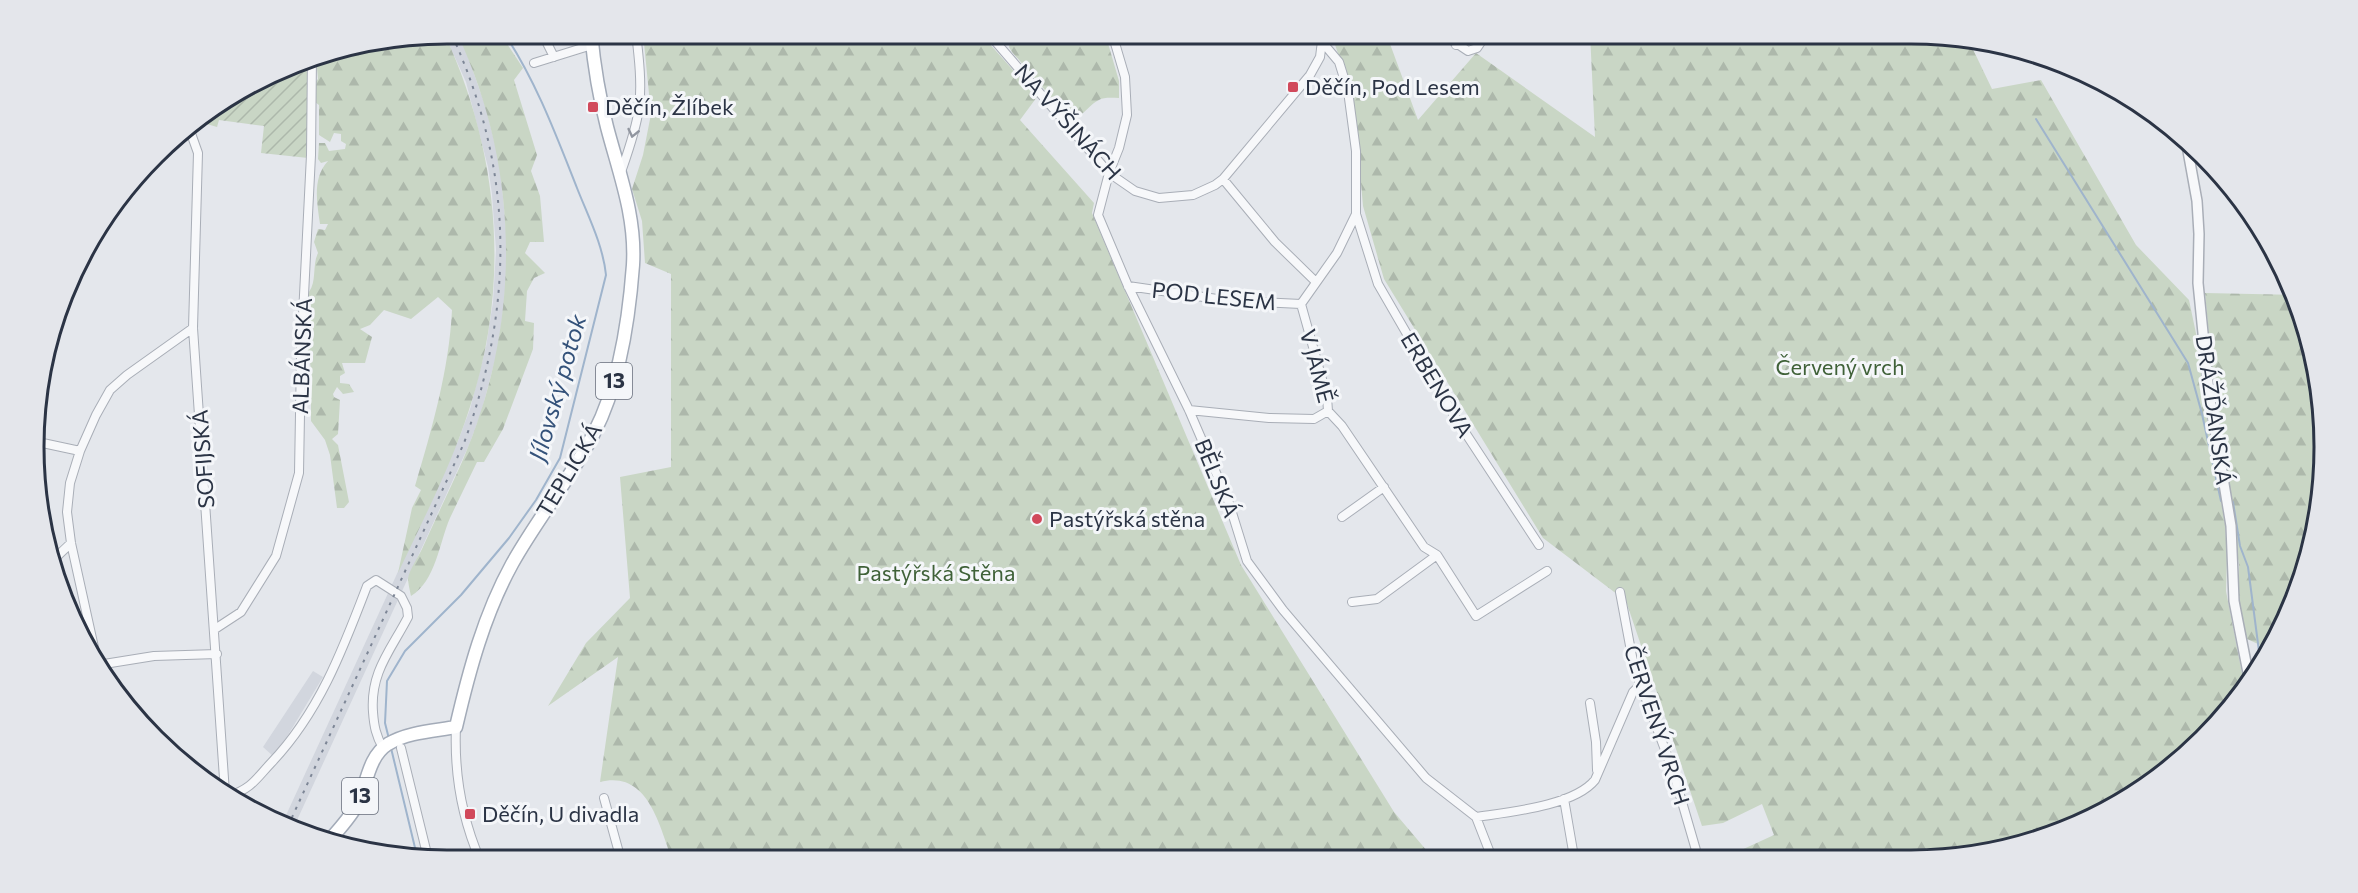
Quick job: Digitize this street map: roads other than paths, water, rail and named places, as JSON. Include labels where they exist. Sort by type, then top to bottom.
[{"type":"main road","name":"TEPLICKÁ","points":[[456,727],[476,651],[498,594],[524,543],[593,435],[610,396],[622,344],[633,265],[631,217],[621,172],[601,104],[593,44]]},
{"type":"main road","name":"13","points":[[335,834],[351,815],[373,761],[384,747],[399,744],[411,734],[456,727]]},
{"type":"street","points":[[548,44],[554,57]]},
{"type":"street","points":[[534,63],[554,57],[581,44]]},
{"type":"street","points":[[621,172],[639,108],[637,44]]},
{"type":"street","name":"NA VÝŠINÁCH","points":[[998,44],[1109,173],[1135,191],[1168,198],[1198,193],[1223,179],[1310,75],[1320,57],[1323,44]]},
{"type":"street","name":"BĚLSKÁ","points":[[1115,44],[1125,77],[1127,115],[1098,215],[1128,286],[1189,410],[1229,503],[1248,561],[1283,610],[1426,778],[1476,817]]},
{"type":"street","points":[[1223,179],[1275,242],[1316,282],[1337,253],[1356,214],[1356,151],[1348,91],[1339,62],[1324,44]]},
{"type":"street","points":[[1456,45],[1468,51],[1477,48],[1480,44]]},
{"type":"street","name":"ALBÁNSKÁ","points":[[215,629],[241,612],[276,556],[299,473],[301,355],[311,155],[312,67]]},
{"type":"street","name":"SOFIJSKÁ","points":[[192,135],[198,153],[194,328],[226,784]]},
{"type":"street","name":"DRÁŽĎANSKÁ","points":[[2189,155],[2197,201],[2198,283],[2209,393],[2231,526],[2234,601],[2247,669]]},
{"type":"street","name":"ERBENOVA","points":[[1356,214],[1378,284],[1455,417],[1539,545]]},
{"type":"street","name":"V JÁMĚ","points":[[1316,282],[1301,304],[1327,397],[1328,411],[1342,426],[1424,547],[1437,555],[1476,616],[1547,571]]},
{"type":"street","name":"POD LESEM","points":[[1128,286],[1224,300],[1301,304]]},
{"type":"street","points":[[93,640],[70,543],[67,512],[70,483],[80,451],[110,390],[127,375],[194,328]]},
{"type":"street","points":[[1189,410],[1269,418],[1314,419],[1328,411]]},
{"type":"street","points":[[44,443],[80,451]]},
{"type":"street","points":[[1342,517],[1384,487]]},
{"type":"street","points":[[58,555],[70,543]]},
{"type":"street","points":[[1352,602],[1377,599],[1437,555]]},
{"type":"street","points":[[239,792],[245,791],[288,747],[304,723],[337,662],[367,586],[376,580],[401,596],[407,608],[408,617],[379,669],[373,686],[376,736],[384,747]]},
{"type":"street","name":"ČERVENÝ VRCH","points":[[1620,592],[1634,667],[1673,771],[1696,850]]},
{"type":"street","points":[[108,665],[154,656],[217,654]]},
{"type":"street","points":[[1489,850],[1476,817],[1564,799],[1588,789],[1597,775],[1633,692],[1641,684]]},
{"type":"street","points":[[1590,703],[1596,742],[1597,775]]},
{"type":"street","name":"TEPLICKÁ","points":[[456,727],[456,780],[465,820],[476,850]]},
{"type":"street","points":[[399,744],[426,849]]},
{"type":"street","points":[[604,798],[618,850]]},
{"type":"street","points":[[1564,799],[1573,850]]},
{"type":"waterway","name":"Jílovský potok","points":[[389,739],[385,723],[387,681],[405,651],[461,595],[509,538],[536,500],[560,458],[606,275],[602,253],[553,128],[536,89],[511,44]]},
{"type":"waterway","points":[[2036,119],[2188,363],[2221,501],[2224,501]]},
{"type":"waterway","points":[[2230,502],[2233,502],[2240,546],[2248,567],[2259,651]]},
{"type":"waterway","name":"Jílovský potok","points":[[391,748],[415,848]]},
{"type":"railway","points":[[291,819],[464,443],[481,391],[492,339],[499,288],[500,236],[496,186],[487,135],[472,84],[456,44]]},
{"type":"place","name":"Děčín, Pod Lesem","points":[[1293,87]]},
{"type":"place","name":"Děčín, Žlíbek","points":[[593,107]]},
{"type":"place","name":"Pastýřská stěna","points":[[1037,519]]},
{"type":"place","name":"Děčín, U divadla","points":[[470,814]]},
{"type":"park label","name":"Červený vrch","points":[[1840,367]]},
{"type":"park label","name":"Pastýřská Stěna","points":[[936,573]]}]
